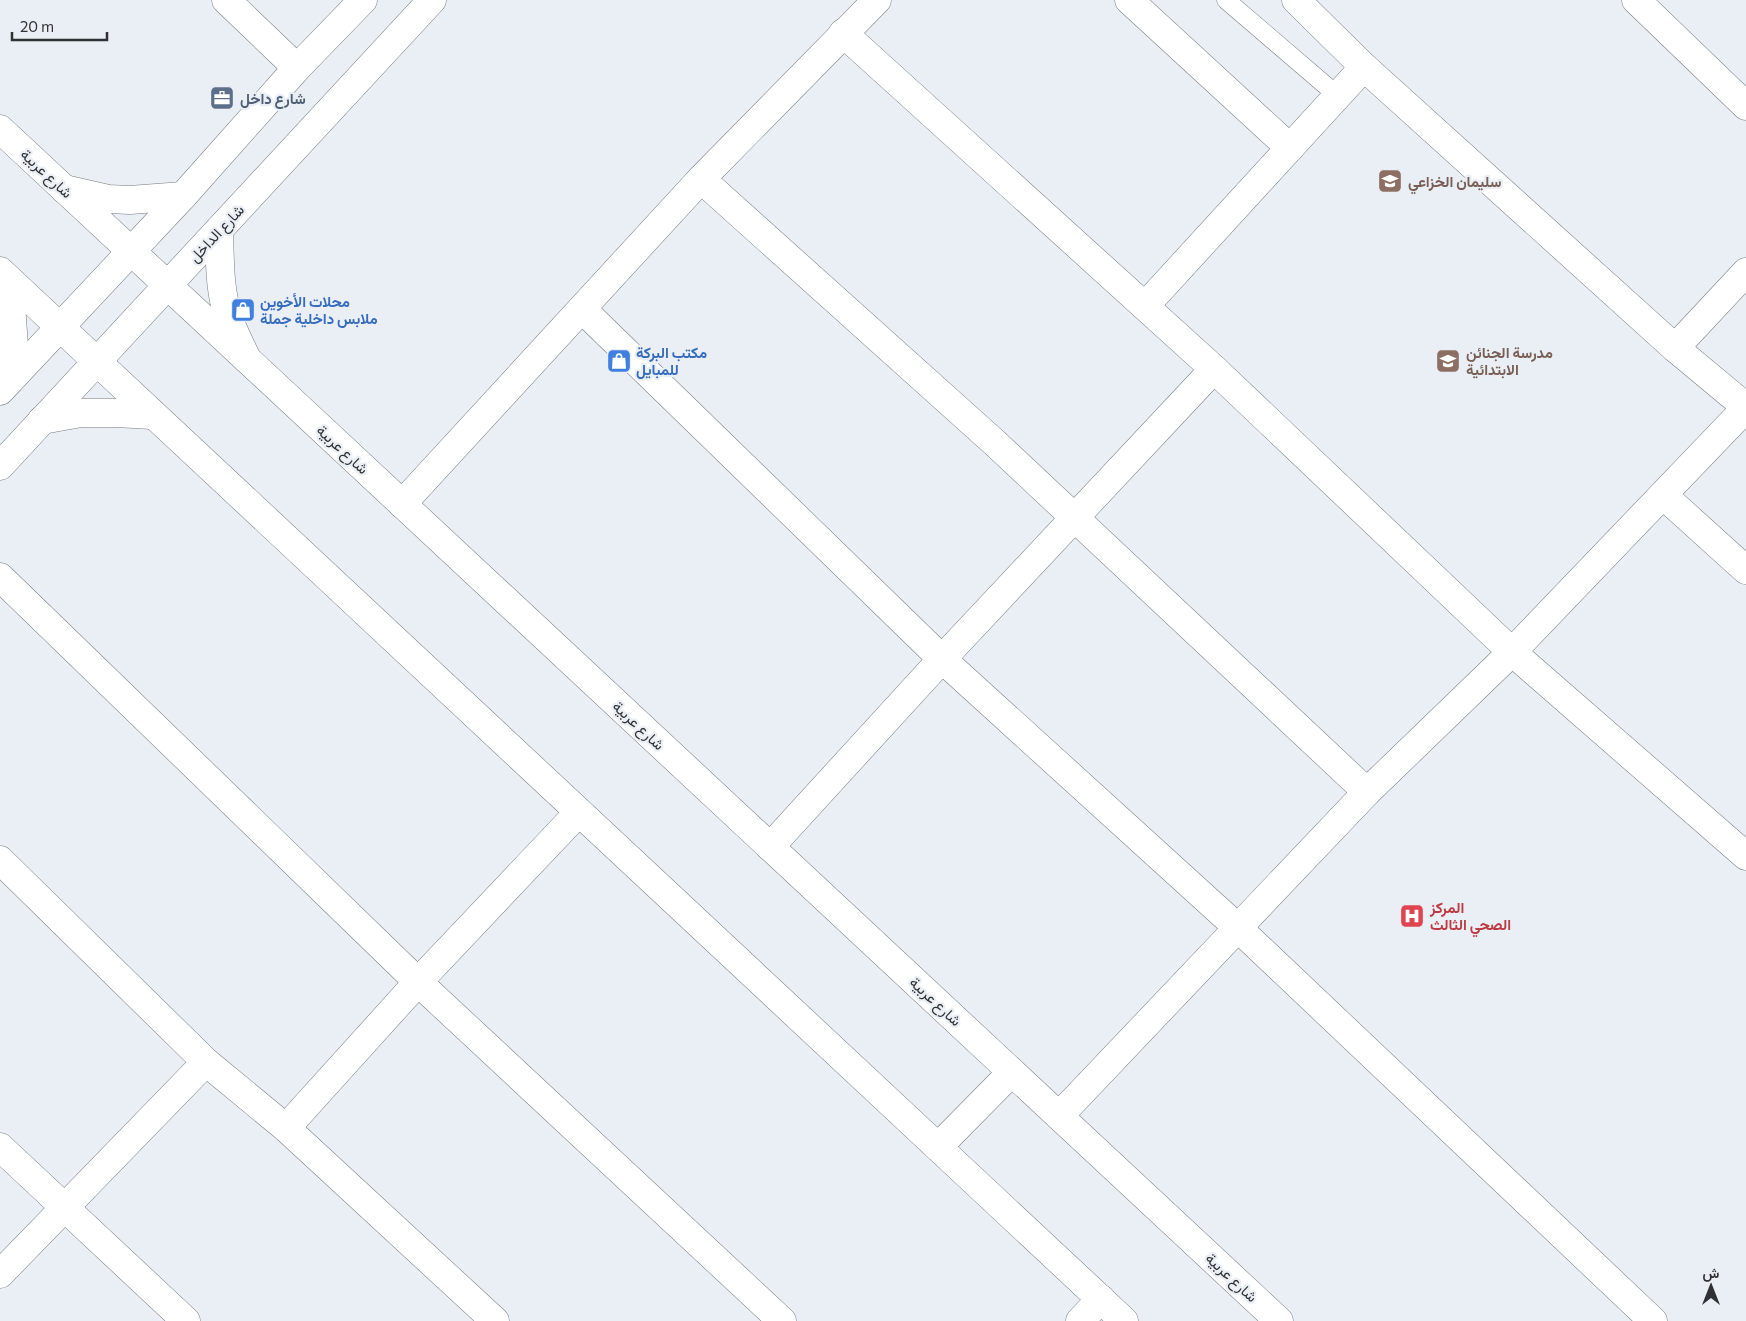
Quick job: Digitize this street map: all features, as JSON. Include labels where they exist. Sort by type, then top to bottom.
[{"type":"street","points":[[226,0],[297,68]]},
{"type":"street","points":[[3,388],[130,250],[183,196],[297,68],[362,0]]},
{"type":"street","name":"شارع الداخل","points":[[0,466],[432,0]]},
{"type":"street","points":[[402,504],[701,179],[876,0]]},
{"type":"street","points":[[1129,0],[1290,148]]},
{"type":"street","points":[[1059,1116],[1367,792],[1512,652],[1746,407],[1675,348],[1364,67],[1296,0]]},
{"type":"street","points":[[1636,0],[1746,106]]},
{"type":"street","points":[[843,33],[1214,369],[1512,652],[1746,856]]},
{"type":"street","points":[[1145,306],[1364,67]]},
{"type":"street","name":"شارع عربية","points":[[0,129],[1279,1321]]},
{"type":"street","points":[[701,179],[988,436],[1367,792]]},
{"type":"street","points":[[64,189],[108,198],[130,200],[183,196]]},
{"type":"street","points":[[219,230],[221,278],[225,300],[229,318],[247,359]]},
{"type":"street","points":[[1675,348],[1746,272]]},
{"type":"street","points":[[0,273],[1124,1321]]},
{"type":"street","points":[[0,273],[8,284],[14,346],[3,388]]},
{"type":"street","points":[[582,309],[942,659],[1238,928],[1653,1321]]},
{"type":"street","points":[[770,847],[942,659],[1214,369]]},
{"type":"street","points":[[42,420],[81,413],[152,415]]},
{"type":"street","points":[[1663,496],[1746,570]]},
{"type":"street","points":[[0,577],[418,982],[782,1321]]},
{"type":"street","points":[[286,1128],[418,982],[579,812]]},
{"type":"street","points":[[0,860],[206,1062],[286,1128],[495,1321]]},
{"type":"street","points":[[0,1274],[206,1062]]},
{"type":"street","points":[[938,1146],[1012,1072]]},
{"type":"street","points":[[0,1147],[186,1321]]},
{"type":"street","points":[[1080,1321],[1101,1299]]},
{"type":"lane","points":[[1226,0],[1338,96]]},
{"type":"place","name":"شارع داخل","points":[[222,98]]},
{"type":"place","name":"سليمان الخزاعي","points":[[1390,181]]},
{"type":"place","name":"محلات الأخوين ملابس داخلية جملة","points":[[243,310]]},
{"type":"place","name":"مكتب البركة للمبايل","points":[[619,361]]},
{"type":"place","name":"مدرسة الجنائن الابتدائية","points":[[1448,361]]},
{"type":"place","name":"المركز الصحي الثالث","points":[[1412,916]]}]
